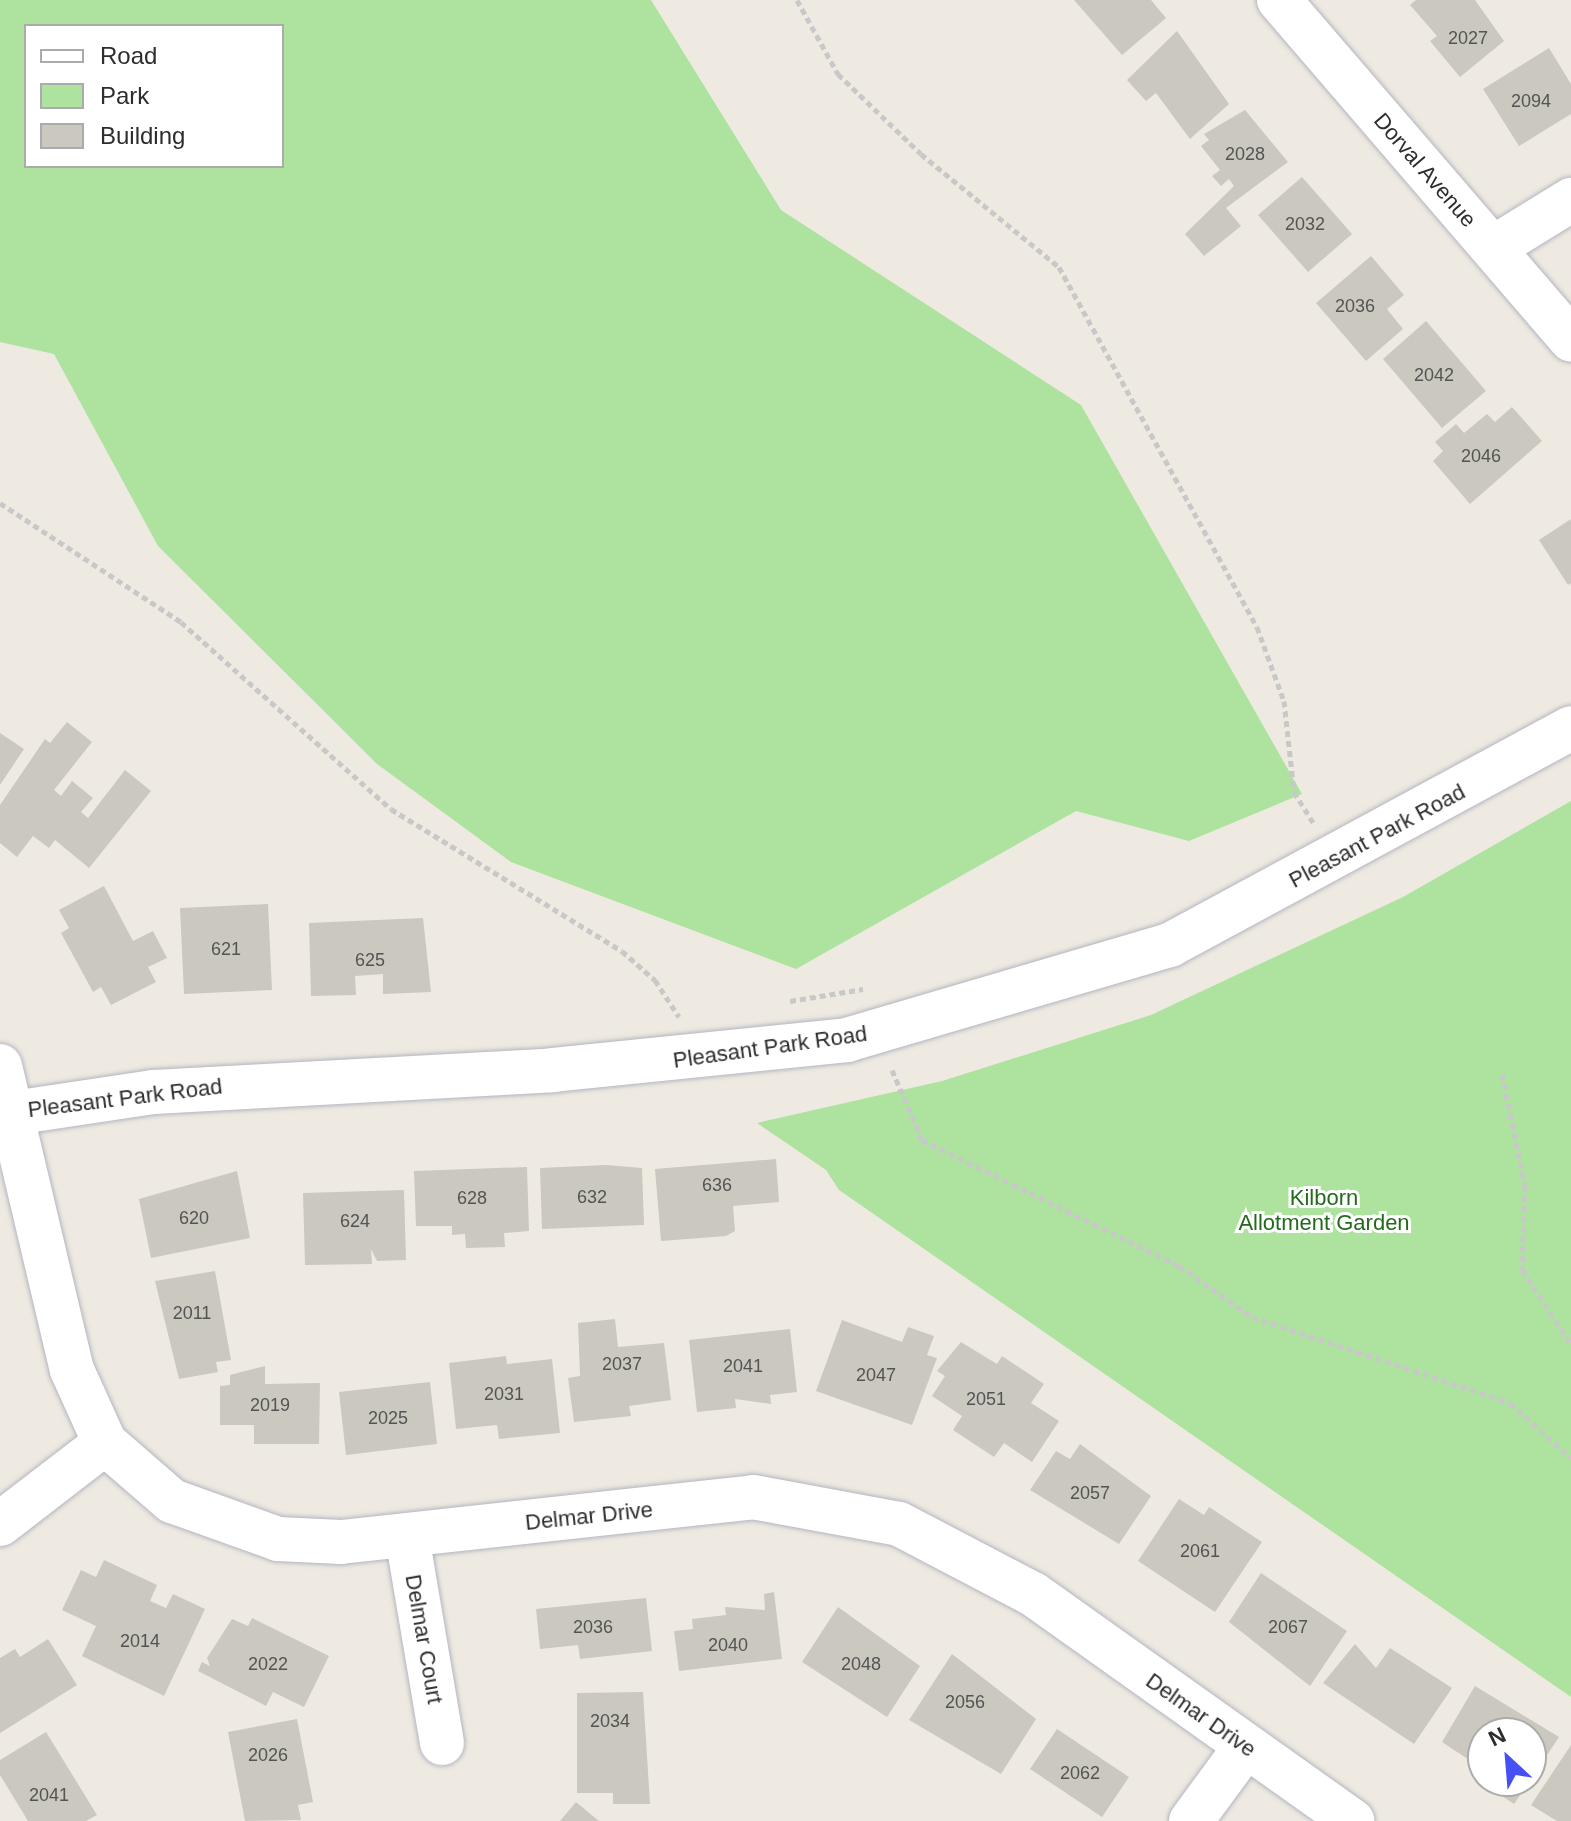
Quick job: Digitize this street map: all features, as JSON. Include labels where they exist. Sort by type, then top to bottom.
[{"type":"street","name":"Dorval Avenue","points":[[1279,0],[1571,340]]},
{"type":"street","points":[[1493,248],[1571,200]]},
{"type":"street","name":"Pleasant Park Road","points":[[6,1114],[313,1078],[689,1060],[881,1031],[1170,945],[1571,728]]},
{"type":"street","name":"Delmar Drive","points":[[0,1066],[6,1114],[72,1370],[105,1443],[172,1501],[278,1539],[407,1536],[753,1497],[899,1524],[1033,1594],[1353,1821]]},
{"type":"street","points":[[0,1524],[105,1443]]},
{"type":"street","name":"Delmar Court","points":[[407,1536],[442,1743]]},
{"type":"street","points":[[1191,1821],[1246,1746]]},
{"type":"path","points":[[797,0],[838,74],[921,154],[1059,267],[1257,627],[1284,701],[1294,792],[1316,826]]},
{"type":"path","points":[[0,503],[181,622],[391,809],[622,951],[655,980],[680,1019],[695,1017]]},
{"type":"path","points":[[772,1004],[864,989],[881,1031],[900,1100],[922,1140],[1179,1266],[1252,1317],[1510,1403],[1571,1458]]},
{"type":"path","points":[[1502,1074],[1525,1186],[1519,1213],[1522,1270],[1571,1344]]},
{"type":"green space","points":[[0,0],[651,0],[781,210],[1081,405],[1302,794],[1189,841],[1076,811],[796,969],[511,862],[377,764],[158,546],[54,354],[0,342]]},
{"type":"green space","name":"Kilborn Allotment Garden","points":[[1571,801],[1571,1697],[839,1190],[826,1170],[757,1123],[942,1081],[1151,1015],[1403,897]]},
{"type":"building","points":[[1074,0],[1151,0],[1166,18],[1122,55]]},
{"type":"building","points":[[1416,0],[1475,0],[1504,41],[1460,77],[1430,41],[1437,36],[1410,5]]},
{"type":"building","points":[[1177,31],[1229,104],[1190,139],[1156,93],[1146,101],[1127,80]]},
{"type":"building","points":[[1549,48],[1571,84],[1571,114],[1519,146],[1483,89]]},
{"type":"building","points":[[1245,110],[1288,162],[1226,208],[1241,226],[1204,256],[1185,234],[1234,186],[1229,179],[1221,186],[1212,176],[1220,170],[1201,146],[1209,140],[1204,134]]},
{"type":"building","points":[[1302,177],[1352,234],[1308,272],[1258,215]]},
{"type":"building","points":[[1371,256],[1404,295],[1387,309],[1403,329],[1366,361],[1316,303]]},
{"type":"building","points":[[1426,321],[1486,391],[1442,428],[1383,359]]},
{"type":"building","points":[[1512,407],[1542,441],[1470,504],[1433,461],[1443,451],[1435,442],[1456,424],[1464,433],[1487,414],[1495,422]]},
{"type":"building","points":[[1571,519],[1571,583],[1568,585],[1539,540]]},
{"type":"building","points":[[67,722],[92,742],[54,790],[61,796],[72,781],[93,798],[81,812],[88,818],[125,770],[151,791],[89,868],[55,840],[49,848],[33,836],[17,857],[0,843],[0,805],[45,739],[50,743]]},
{"type":"building","points":[[0,733],[24,749],[0,785]]},
{"type":"building","points":[[104,886],[133,941],[153,931],[167,958],[148,967],[156,982],[111,1005],[101,987],[93,992],[61,933],[69,928],[59,910]]},
{"type":"building","points":[[268,904],[272,990],[184,994],[180,908]]},
{"type":"building","points":[[423,918],[431,992],[383,994],[383,974],[355,976],[356,995],[311,996],[309,923]]},
{"type":"building","points":[[776,1159],[779,1202],[733,1206],[735,1231],[726,1236],[661,1241],[655,1169]]},
{"type":"building","points":[[606,1165],[642,1168],[644,1225],[542,1229],[540,1168]]},
{"type":"building","points":[[527,1167],[529,1231],[504,1233],[505,1247],[466,1248],[465,1234],[452,1235],[452,1226],[416,1226],[414,1171]]},
{"type":"building","points":[[237,1171],[250,1238],[151,1258],[139,1199]]},
{"type":"building","points":[[404,1190],[406,1260],[377,1261],[371,1249],[372,1264],[305,1265],[303,1193]]},
{"type":"building","points":[[215,1271],[231,1360],[216,1362],[218,1372],[179,1379],[155,1281]]},
{"type":"building","points":[[615,1319],[618,1347],[664,1343],[671,1400],[629,1406],[631,1416],[574,1422],[568,1378],[580,1376],[578,1323]]},
{"type":"building","points":[[842,1320],[902,1342],[908,1327],[934,1336],[927,1355],[937,1358],[912,1425],[816,1391]]},
{"type":"building","points":[[790,1329],[797,1392],[770,1395],[771,1404],[735,1399],[736,1408],[697,1412],[689,1340]]},
{"type":"building","points":[[961,1342],[997,1364],[1002,1356],[1044,1384],[1031,1403],[1059,1421],[1032,1462],[1004,1443],[994,1457],[953,1430],[962,1416],[932,1396],[945,1376],[937,1371]]},
{"type":"building","points":[[506,1356],[507,1364],[552,1359],[560,1433],[499,1439],[497,1425],[456,1429],[449,1363]]},
{"type":"building","points":[[265,1366],[265,1384],[320,1383],[319,1444],[254,1444],[254,1425],[220,1425],[220,1386],[230,1385],[230,1375]]},
{"type":"building","points":[[430,1382],[437,1444],[346,1455],[339,1392]]},
{"type":"building","points":[[1080,1444],[1151,1496],[1119,1544],[1030,1490],[1056,1451],[1070,1459]]},
{"type":"building","points":[[1179,1499],[1204,1515],[1209,1507],[1262,1542],[1215,1612],[1138,1561]]},
{"type":"building","points":[[104,1560],[157,1585],[150,1601],[166,1608],[173,1594],[205,1609],[164,1696],[82,1656],[96,1626],[62,1610],[81,1570],[96,1577]]},
{"type":"building","points":[[1261,1573],[1347,1631],[1310,1686],[1229,1622]]},
{"type":"building","points":[[774,1592],[782,1659],[679,1671],[674,1631],[693,1629],[692,1619],[726,1615],[725,1607],[765,1610],[764,1594]]},
{"type":"building","points":[[646,1598],[652,1651],[580,1659],[578,1645],[540,1649],[536,1609]]},
{"type":"building","points":[[838,1607],[920,1666],[887,1717],[802,1662]]},
{"type":"building","points":[[252,1618],[329,1656],[304,1707],[273,1692],[266,1706],[198,1671],[202,1662],[210,1666],[207,1658],[232,1619],[248,1626]]},
{"type":"building","points":[[48,1639],[77,1685],[0,1733],[0,1658],[15,1649],[20,1657]]},
{"type":"building","points":[[1355,1644],[1376,1668],[1390,1648],[1452,1688],[1414,1744],[1323,1683]]},
{"type":"building","points":[[952,1654],[1036,1719],[1001,1774],[909,1720]]},
{"type":"building","points":[[1475,1686],[1526,1717],[1467,1717],[1467,1758],[1442,1742]]},
{"type":"building","points":[[643,1692],[650,1804],[613,1804],[613,1793],[577,1793],[577,1693]]},
{"type":"building","points":[[297,1719],[313,1802],[298,1805],[301,1820],[245,1821],[228,1732]]},
{"type":"building","points":[[1057,1729],[1129,1777],[1102,1817],[1030,1769]]},
{"type":"building","points":[[1547,1730],[1559,1737],[1547,1755]]},
{"type":"building","points":[[46,1732],[97,1815],[86,1821],[28,1821],[0,1775],[0,1760]]},
{"type":"building","points":[[1571,1745],[1571,1821],[1557,1821],[1531,1805],[1536,1797],[1547,1797],[1547,1781]]},
{"type":"building","points":[[1504,1797],[1519,1797],[1514,1804]]},
{"type":"building","points":[[576,1802],[599,1821],[560,1821]]}]
